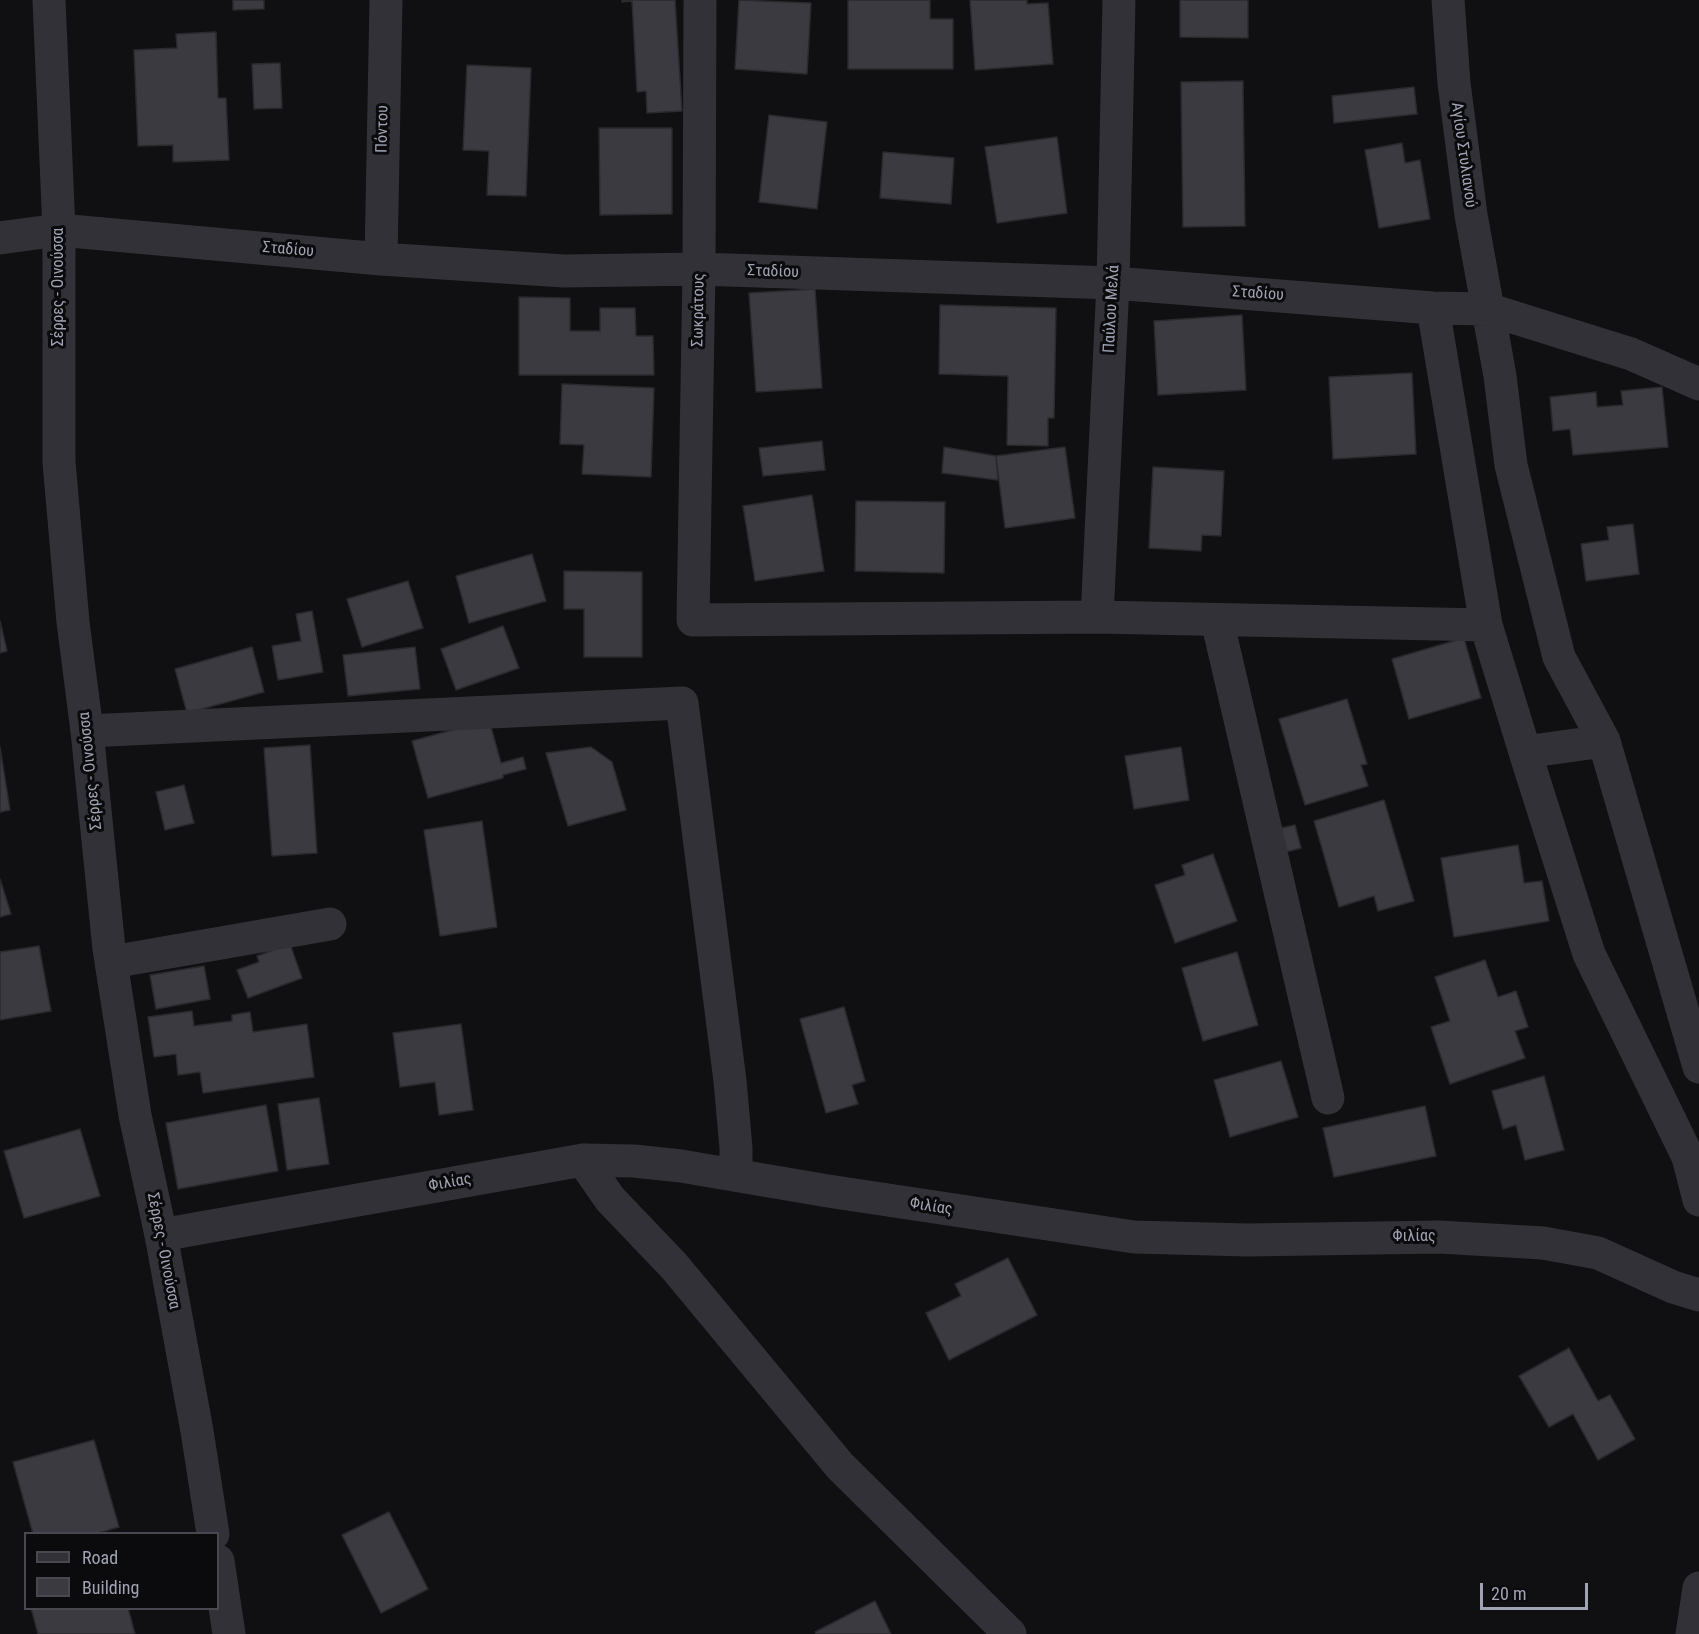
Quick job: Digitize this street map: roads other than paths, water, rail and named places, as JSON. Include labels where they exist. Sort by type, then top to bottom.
[{"type":"street","name":"Σέρρες - Οινούσσα","points":[[49,0],[59,230],[59,462],[73,622],[112,962],[135,1114],[197,1431],[213,1532]]},
{"type":"street","name":"Πόντου","points":[[381,259],[386,0]]},
{"type":"street","name":"Σωκράτους","points":[[700,0],[699,269],[693,620],[1097,617]]},
{"type":"street","name":"Παύλου Μελά","points":[[1097,617],[1113,283],[1119,0]]},
{"type":"street","name":"Αγίου Στυλιανού","points":[[1448,0],[1454,83],[1471,215],[1500,376],[1511,465],[1559,657],[1604,741],[1699,1067]]},
{"type":"street","name":"Σταδίου","points":[[0,238],[59,230],[381,259],[564,271],[699,269],[1113,283],[1433,308],[1487,309],[1631,354],[1699,384]]},
{"type":"street","points":[[1433,308],[1486,625],[1589,954],[1688,1157],[1699,1200]]},
{"type":"street","points":[[1097,617],[1486,625]]},
{"type":"street","points":[[1217,620],[1328,1098]]},
{"type":"street","points":[[87,732],[682,703],[734,1119],[736,1175]]},
{"type":"street","points":[[1525,752],[1604,741]]},
{"type":"street","points":[[112,962],[330,924]]},
{"type":"street","points":[[583,1160],[610,1199],[674,1266],[840,1466],[1010,1634]]},
{"type":"street","name":"Φιλίας","points":[[160,1235],[583,1160],[634,1161],[681,1166],[828,1191],[1134,1237],[1248,1240],[1439,1237],[1543,1243],[1598,1253],[1673,1287],[1699,1295]]},
{"type":"street","points":[[219,1568],[229,1634]]},
{"type":"street","points":[[1692,1634],[1699,1588]]}]
